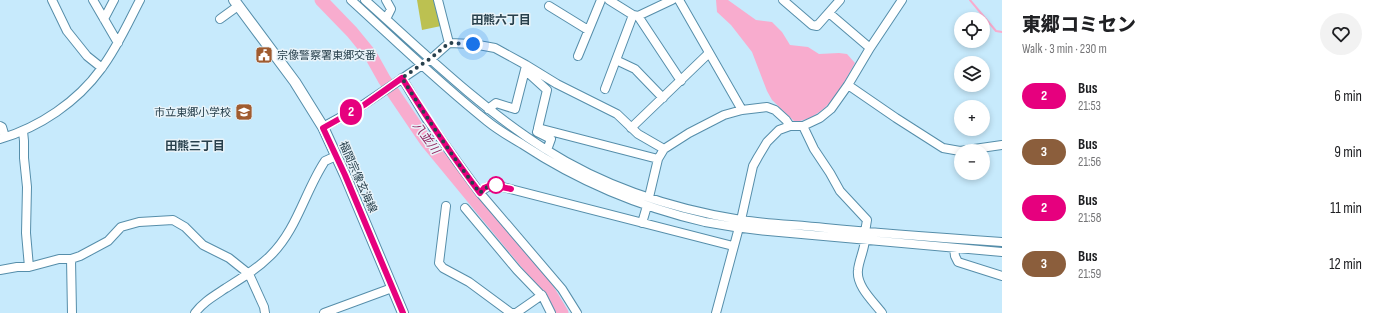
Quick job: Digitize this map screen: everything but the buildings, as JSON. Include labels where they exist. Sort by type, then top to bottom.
[{"type":"main road","name":"福間宗像玄海線","points":[[236,3],[296,82],[323,128],[403,313]]},
{"type":"street","points":[[52,0],[67,31],[87,56],[102,68]]},
{"type":"street","points":[[93,0],[118,43]]},
{"type":"street","points":[[104,19],[114,0]]},
{"type":"street","points":[[0,126],[2,127],[3,138],[22,131],[44,120],[64,107],[80,93],[102,68],[118,43],[140,0]]},
{"type":"street","points":[[351,0],[422,65],[488,122],[546,160],[616,194],[647,206],[706,222],[865,236],[954,248],[1002,252]]},
{"type":"street","points":[[365,0],[488,109],[547,150],[598,177],[649,197],[740,224]]},
{"type":"street","points":[[386,0],[391,9],[386,19]]},
{"type":"street","points":[[438,0],[449,43]]},
{"type":"street","points":[[578,56],[601,0]]},
{"type":"street","points":[[609,0],[636,15],[681,81]]},
{"type":"street","points":[[605,89],[636,15],[672,0]]},
{"type":"street","points":[[679,0],[742,110]]},
{"type":"street","points":[[783,0],[812,25],[817,26],[840,0]]},
{"type":"street","points":[[716,313],[740,224],[753,166],[758,157],[767,142],[779,130],[790,126],[803,126],[820,118],[831,109],[902,0]]},
{"type":"street","points":[[220,19],[236,3]]},
{"type":"street","points":[[549,6],[588,30]]},
{"type":"street","points":[[829,13],[870,48]]},
{"type":"street","points":[[323,128],[364,105],[422,65],[449,43],[473,44],[495,48],[557,84],[617,114],[638,134],[664,149]]},
{"type":"street","points":[[631,128],[710,53]]},
{"type":"street","points":[[616,60],[635,69],[663,98]]},
{"type":"street","points":[[488,109],[496,103],[515,109],[526,67]]},
{"type":"street","points":[[526,67],[547,90],[537,132],[551,139],[547,150]]},
{"type":"street","points":[[401,79],[480,193],[562,289],[577,313]]},
{"type":"street","points":[[848,85],[943,148],[960,151],[1002,145]]},
{"type":"street","points":[[649,197],[658,159],[664,149],[689,133],[724,115],[742,110],[767,108],[775,110],[790,126]]},
{"type":"street","points":[[803,126],[814,149],[830,173],[840,192],[866,220],[864,250],[858,270],[858,278],[861,285],[882,313]]},
{"type":"street","points":[[538,128],[658,159]]},
{"type":"street","points":[[22,131],[27,187],[26,233],[29,267]]},
{"type":"street","points":[[195,313],[201,304],[249,274],[271,256],[283,242],[323,164],[325,161],[336,156]]},
{"type":"street","points":[[480,193],[484,188],[491,185],[500,186],[733,246]]},
{"type":"street","points":[[446,206],[439,263],[443,268],[469,282],[511,313],[516,313],[542,295]]},
{"type":"street","points":[[642,223],[647,206]]},
{"type":"street","points":[[464,208],[517,270],[542,295],[551,313]]},
{"type":"street","points":[[0,270],[17,267],[29,267],[59,259],[71,259],[80,256],[108,241],[120,227],[139,222],[173,220],[184,227],[203,245],[229,258],[249,274],[264,307],[265,313]]},
{"type":"street","points":[[865,236],[1002,242]]},
{"type":"street","points":[[954,248],[955,256],[958,262],[1002,276]]},
{"type":"street","points":[[71,259],[72,313]]},
{"type":"street","points":[[324,313],[392,288]]},
{"type":"shaded area","points":[[417,0],[435,0],[441,26],[422,30]]},
{"type":"shaded area","points":[[716,0],[728,0],[756,20],[772,22],[782,32],[790,45],[808,47],[819,54],[847,54],[855,63],[838,92],[825,108],[806,119],[795,122],[772,100],[752,52],[731,25],[717,12]]},
{"type":"waterway","name":"八並川","points":[[321,0],[352,32],[370,54],[384,79],[426,141],[547,288],[562,313]]},
{"type":"waterway","points":[[970,0],[996,31],[1002,32]]},
{"type":"bus line","name":"2","points":[[403,313],[345,175],[323,128],[364,105],[402,78],[426,118],[480,193],[484,188],[491,185],[511,189]]},
{"type":"place","name":"宗像警察署東郷交番","points":[[264,55]]},
{"type":"place","name":"市立東郷小学校","points":[[244,112]]},
{"type":"district","name":"田熊六丁目","points":[[501,20]]},
{"type":"district","name":"田熊三丁目","points":[[195,146]]},
{"type":"route","points":[[473,44],[449,43],[431,58],[402,78],[426,118],[480,193],[484,188],[491,185],[500,186],[496,185]]}]
